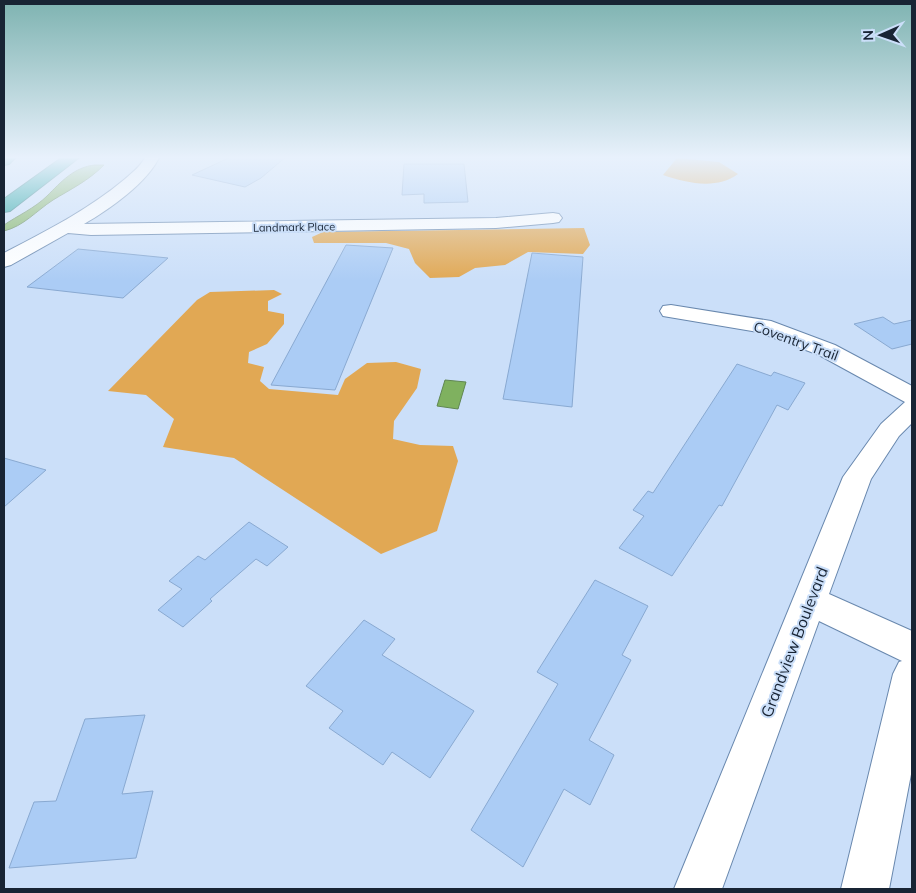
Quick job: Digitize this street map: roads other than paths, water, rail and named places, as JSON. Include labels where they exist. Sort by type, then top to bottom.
[{"type":"highway","points":[[4,207],[17,198]]},
{"type":"street","points":[[4,261],[91,213],[113,198]]},
{"type":"street","name":"Landmark Place","points":[[65,227],[90,230],[350,226],[496,223],[552,218]]},
{"type":"street","name":"Coventry Trail","points":[[671,311],[763,326],[826,350],[912,396]]},
{"type":"street","name":"Grandview Boulevard","points":[[698,889],[857,477],[890,430],[912,408]]},
{"type":"street","points":[[810,601],[912,648]]},
{"type":"street","points":[[864,889],[912,674]]}]
